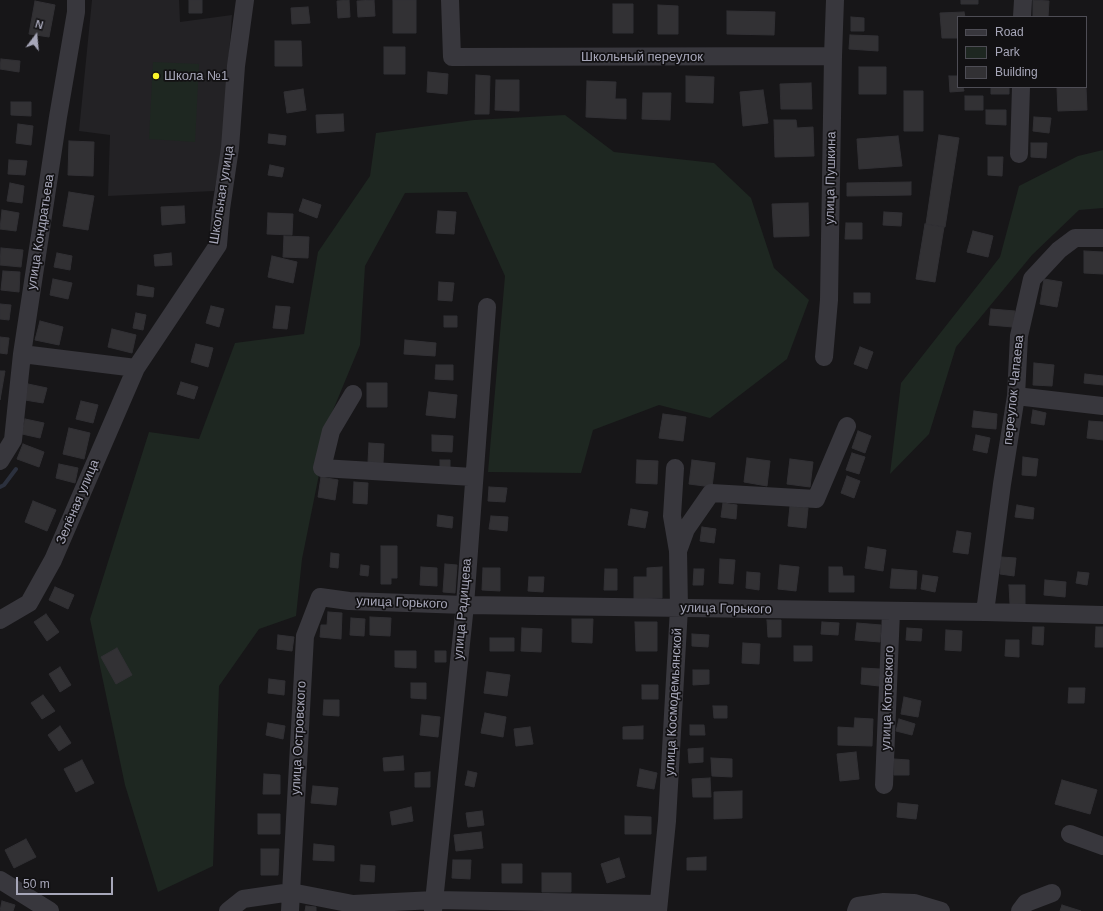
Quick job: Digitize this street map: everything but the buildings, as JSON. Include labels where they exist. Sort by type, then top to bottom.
[{"type":"street","name":"улица Кондратьева","points":[[0,460],[13,440],[22,354],[58,117],[76,12],[76,0]]},
{"type":"street","name":"Школьная улица","points":[[136,368],[218,245],[221,209],[230,148],[236,66],[245,0]]},
{"type":"street","name":"Школьный переулок","points":[[450,0],[452,57],[833,56]]},
{"type":"street","name":"улица Пушкина","points":[[824,357],[829,300],[835,0]]},
{"type":"street","points":[[1022,16],[1023,0]]},
{"type":"street","points":[[1019,154],[1021,88]]},
{"type":"street","name":"переулок Чапаева","points":[[985,612],[1002,484],[1016,396],[1019,336],[1032,279],[1059,250],[1075,238],[1103,238]]},
{"type":"street","name":"улица Радищева","points":[[434,906],[465,605],[473,477],[487,307]]},
{"type":"street","points":[[22,354],[136,368]]},
{"type":"street","name":"Зелёная улица","points":[[0,620],[29,603],[53,560],[136,368]]},
{"type":"street","points":[[353,394],[331,431],[322,468],[473,477]]},
{"type":"street","points":[[1016,396],[1103,406]]},
{"type":"street","points":[[678,551],[686,529],[711,493],[816,498],[847,426]]},
{"type":"street","name":"улица Космодемьянской","points":[[658,908],[667,821],[679,608],[678,551],[672,516],[675,468]]},
{"type":"street","name":"улица Островского","points":[[290,911],[305,636],[320,597],[349,601]]},
{"type":"street","name":"улица Горького","points":[[349,601],[465,605],[985,612],[1103,616]]},
{"type":"street","name":"улица Котовского","points":[[884,785],[891,611]]},
{"type":"street","points":[[1070,834],[1103,846]]},
{"type":"street","points":[[0,880],[50,911]]},
{"type":"street","points":[[228,911],[243,899],[291,892],[353,904],[658,908]]},
{"type":"street","points":[[1020,911],[1026,903],[1052,894]]},
{"type":"street","points":[[856,911],[858,906],[884,902],[914,904],[941,911]]},
{"type":"shaded area","name":"Школа №1","points":[[92,0],[179,0],[180,22],[232,15],[221,159],[214,191],[108,196],[110,135],[79,131]]},
{"type":"green space","points":[[153,62],[199,64],[195,142],[149,139]]},
{"type":"green space","points":[[565,115],[614,152],[714,163],[751,198],[774,268],[809,300],[787,359],[710,418],[659,405],[593,430],[581,473],[488,472],[505,276],[467,192],[405,193],[365,266],[360,345],[331,415],[302,559],[296,616],[259,629],[219,686],[213,866],[158,892],[125,785],[90,619],[149,432],[199,439],[235,343],[304,334],[318,252],[370,176],[376,133],[474,120]]},
{"type":"green space","points":[[1103,150],[1103,208],[1079,210],[1032,255],[956,347],[929,434],[890,474],[901,383],[1000,257],[1019,186],[1078,156]]},
{"type":"waterway","points":[[0,487],[4,485],[16,469]]},
{"type":"place","name":"Школа №1","points":[[156,76]]}]
